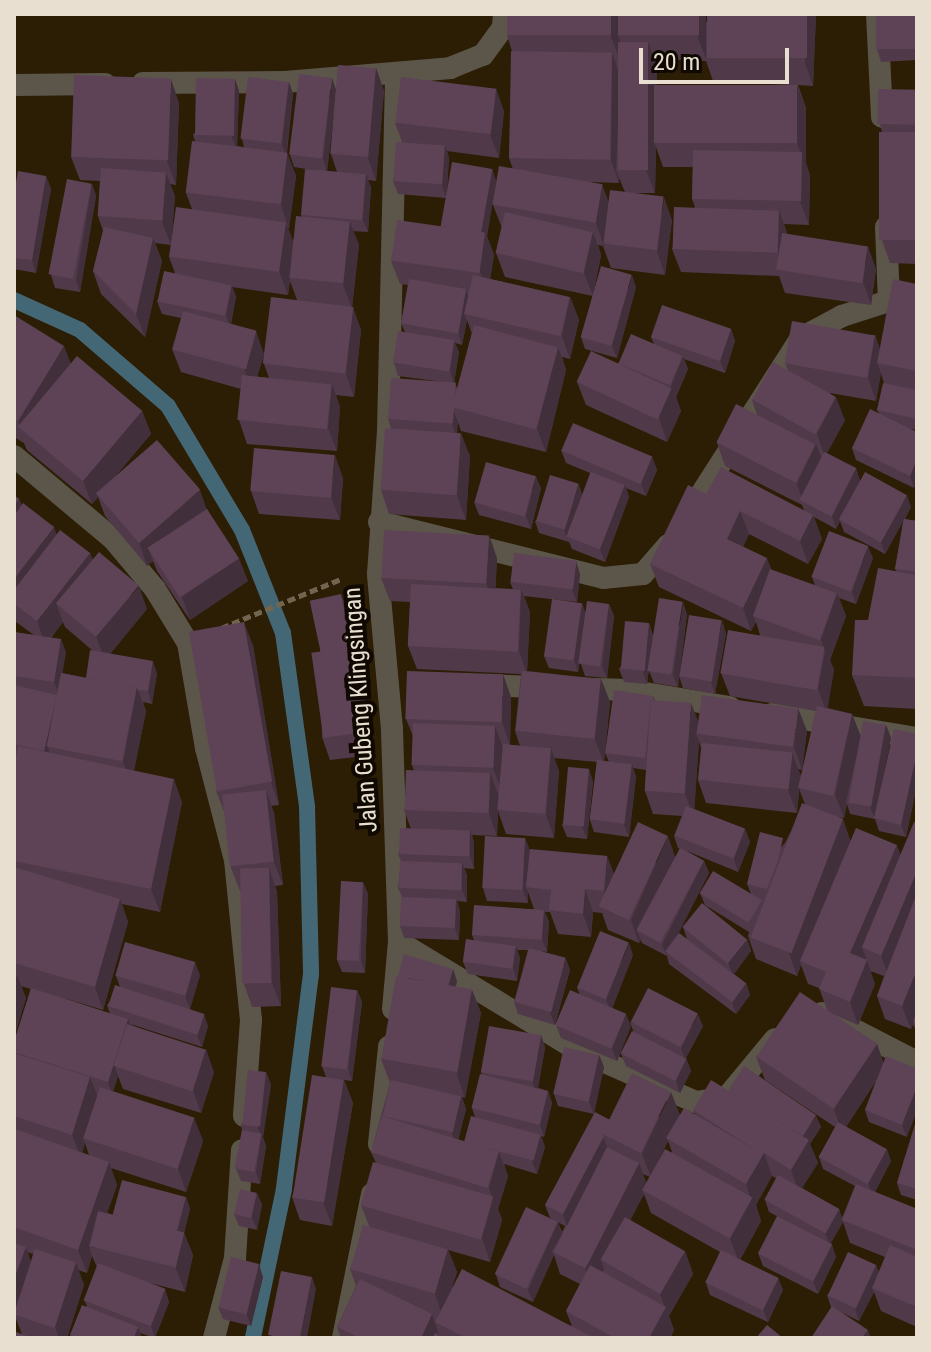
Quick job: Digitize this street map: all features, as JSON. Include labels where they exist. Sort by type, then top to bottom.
[{"type":"street","points":[[14,85],[396,75],[472,62],[496,42],[504,14]]},
{"type":"street","points":[[877,14],[883,141]]},
{"type":"street","name":"Jalan Gubeng Klingsingan","points":[[343,1338],[378,1164],[399,942],[392,729],[385,680],[379,522],[388,431],[396,75]]},
{"type":"street","points":[[885,205],[889,301]]},
{"type":"street","points":[[379,522],[603,578],[643,574],[654,566],[801,338],[820,323],[889,301],[917,301]]},
{"type":"street","points":[[14,456],[113,539],[155,589],[188,643],[206,748],[235,860],[251,1020],[235,1258],[214,1338]]},
{"type":"street","points":[[385,680],[411,682]]},
{"type":"street","points":[[455,684],[627,690],[917,738]]},
{"type":"street","points":[[399,942],[577,1050],[696,1102],[727,1097],[793,1020],[823,1013],[917,1062]]},
{"type":"path","points":[[259,609],[329,580]]},
{"type":"building","points":[[507,14],[611,14],[611,35],[507,35]]},
{"type":"building","points":[[618,14],[699,14],[699,35],[618,35]]},
{"type":"building","points":[[707,14],[807,14],[807,58],[707,58]]},
{"type":"building","points":[[876,14],[917,14],[917,49],[876,49]]},
{"type":"building","points":[[618,42],[648,42],[648,170],[618,170]]},
{"type":"building","points":[[511,51],[612,53],[610,160],[509,158]]},
{"type":"building","points":[[338,65],[376,68],[368,157],[330,154]]},
{"type":"building","points":[[299,74],[332,78],[322,158],[289,154]]},
{"type":"building","points":[[74,75],[171,78],[168,160],[71,157]]},
{"type":"building","points":[[248,77],[289,82],[281,144],[240,139]]},
{"type":"building","points":[[401,77],[496,89],[491,134],[395,123]]},
{"type":"building","points":[[196,78],[235,79],[234,136],[195,135]]},
{"type":"building","points":[[654,85],[797,85],[797,143],[654,143]]},
{"type":"building","points":[[878,89],[917,90],[916,125],[877,124]]},
{"type":"building","points":[[879,132],[917,132],[917,240],[879,240]]},
{"type":"building","points":[[192,141],[287,153],[281,204],[186,193]]},
{"type":"building","points":[[396,142],[445,145],[442,184],[393,181]]},
{"type":"building","points":[[693,150],[802,152],[801,201],[692,199]]},
{"type":"building","points":[[452,162],[492,169],[481,233],[441,226]]},
{"type":"building","points":[[499,166],[602,184],[596,223],[492,204]]},
{"type":"building","points":[[101,168],[166,173],[162,220],[98,216]]},
{"type":"building","points":[[305,169],[366,174],[362,220],[301,215]]},
{"type":"building","points":[[18,171],[46,176],[32,260],[14,258],[14,193]]},
{"type":"building","points":[[67,179],[92,184],[73,279],[48,274]]},
{"type":"building","points":[[610,190],[664,197],[657,250],[603,244]]},
{"type":"building","points":[[176,207],[286,222],[279,272],[169,257]]},
{"type":"building","points":[[674,207],[779,211],[777,253],[673,249]]},
{"type":"building","points":[[505,212],[593,232],[583,273],[496,253]]},
{"type":"building","points":[[296,216],[350,222],[343,283],[290,278]]},
{"type":"building","points":[[397,220],[485,232],[479,273],[391,261]]},
{"type":"building","points":[[104,227],[153,238],[136,314],[93,271]]},
{"type":"building","points":[[782,233],[868,247],[862,283],[776,270]]},
{"type":"building","points":[[601,266],[632,275],[611,346],[581,337]]},
{"type":"building","points":[[164,271],[231,285],[225,316],[158,301]]},
{"type":"building","points":[[473,275],[569,297],[560,336],[464,314]]},
{"type":"building","points":[[409,279],[466,289],[458,333],[401,323]]},
{"type":"building","points":[[893,279],[917,284],[917,371],[877,363]]},
{"type":"building","points":[[271,297],[353,307],[345,374],[263,364]]},
{"type":"building","points":[[662,305],[731,329],[720,361],[651,337]]},
{"type":"building","points":[[183,311],[256,331],[246,369],[173,350]]},
{"type":"building","points":[[14,315],[64,346],[18,421],[14,419]]},
{"type":"building","points":[[792,321],[875,336],[867,378],[785,363]]},
{"type":"building","points":[[474,325],[558,348],[536,430],[452,407]]},
{"type":"building","points":[[398,331],[454,340],[449,372],[393,363]]},
{"type":"building","points":[[631,334],[683,356],[670,385],[618,363]]},
{"type":"building","points":[[591,351],[672,389],[657,419],[577,382]]},
{"type":"building","points":[[77,356],[142,411],[83,481],[18,426]]},
{"type":"building","points":[[773,362],[836,397],[815,435],[752,400]]},
{"type":"building","points":[[242,375],[332,384],[327,429],[237,420]]},
{"type":"building","points":[[391,378],[456,383],[453,423],[388,419]]},
{"type":"building","points":[[883,383],[917,390],[917,419],[877,410]]},
{"type":"building","points":[[736,404],[815,444],[796,483],[716,442]]},
{"type":"building","points":[[870,409],[917,432],[917,460],[910,476],[852,448]]},
{"type":"building","points":[[573,423],[652,457],[640,484],[561,451]]},
{"type":"building","points":[[385,428],[461,433],[456,495],[381,490]]},
{"type":"building","points":[[157,440],[200,490],[139,543],[96,493]]},
{"type":"building","points":[[254,448],[335,455],[331,498],[250,491]]},
{"type":"building","points":[[824,452],[856,468],[832,516],[799,500]]},
{"type":"building","points":[[486,462],[536,476],[524,517],[474,502]]},
{"type":"building","points":[[721,467],[813,515],[800,541],[740,511],[727,539],[767,558],[743,608],[650,564],[688,485],[706,494]]},
{"type":"building","points":[[591,472],[625,485],[600,549],[566,536]]},
{"type":"building","points":[[865,472],[907,495],[881,543],[839,519]]},
{"type":"building","points":[[550,475],[579,484],[565,530],[536,521]]},
{"type":"building","points":[[23,503],[54,527],[14,579],[14,516]]},
{"type":"building","points":[[207,509],[239,558],[180,597],[147,548]]},
{"type":"building","points":[[904,519],[917,521],[917,572],[895,569]]},
{"type":"building","points":[[60,530],[90,553],[37,621],[14,604],[14,590]]},
{"type":"building","points":[[384,530],[489,535],[486,583],[381,578]]},
{"type":"building","points":[[829,531],[868,546],[851,592],[811,577]]},
{"type":"building","points":[[99,552],[139,585],[96,637],[56,603]]},
{"type":"building","points":[[514,553],[577,561],[573,589],[510,582]]},
{"type":"building","points":[[878,568],[917,575],[917,678],[852,675],[855,620],[868,620]]},
{"type":"building","points":[[770,569],[837,593],[820,640],[753,616]]},
{"type":"building","points":[[411,584],[521,590],[518,652],[408,646]]},
{"type":"building","points":[[341,594],[352,647],[321,653],[310,601]]},
{"type":"building","points":[[659,598],[683,602],[671,675],[647,671]]},
{"type":"building","points":[[552,599],[582,603],[574,661],[544,656]]},
{"type":"building","points":[[587,601],[609,604],[600,666],[578,663]]},
{"type":"building","points":[[689,615],[722,620],[712,681],[679,676]]},
{"type":"building","points":[[625,621],[649,623],[645,671],[621,669]]},
{"type":"building","points":[[244,622],[272,782],[217,791],[189,632]]},
{"type":"building","points":[[728,630],[825,647],[817,690],[720,673]]},
{"type":"building","points":[[14,632],[61,639],[54,682],[14,676]]},
{"type":"building","points":[[352,647],[364,732],[323,738],[311,653]]},
{"type":"building","points":[[90,650],[153,661],[148,691],[86,678]]},
{"type":"building","points":[[407,671],[503,674],[501,722],[405,719]]},
{"type":"building","points":[[522,671],[601,679],[594,739],[516,731]]},
{"type":"building","points":[[61,673],[137,688],[122,761],[47,747]]},
{"type":"building","points":[[14,685],[57,695],[44,751],[14,744]]},
{"type":"building","points":[[614,690],[653,696],[645,758],[605,753]]},
{"type":"building","points":[[702,695],[798,708],[793,747],[697,734]]},
{"type":"building","points":[[651,700],[691,703],[685,794],[645,791]]},
{"type":"building","points":[[817,706],[852,714],[833,796],[798,788]]},
{"type":"building","points":[[863,721],[886,725],[871,807],[849,803]]},
{"type":"building","points":[[413,723],[495,726],[493,768],[412,765]]},
{"type":"building","points":[[894,729],[917,734],[917,752],[901,825],[874,818]]},
{"type":"building","points":[[702,743],[793,753],[789,789],[698,780]]},
{"type":"building","points":[[503,744],[551,748],[545,814],[497,810]]},
{"type":"building","points":[[18,746],[174,779],[151,889],[14,861],[14,768]]},
{"type":"building","points":[[597,760],[632,764],[624,824],[590,820]]},
{"type":"building","points":[[568,767],[589,769],[584,827],[563,825]]},
{"type":"building","points":[[406,770],[490,773],[489,813],[405,810]]},
{"type":"building","points":[[266,790],[274,862],[230,866],[222,795]]},
{"type":"building","points":[[802,803],[843,819],[791,953],[750,937]]},
{"type":"building","points":[[686,806],[745,829],[733,858],[675,836]]},
{"type":"building","points":[[638,822],[668,836],[629,920],[599,906]]},
{"type":"building","points":[[914,822],[917,823],[917,871],[881,956],[862,947]]},
{"type":"building","points":[[400,828],[470,830],[469,856],[399,854]]},
{"type":"building","points":[[856,828],[897,845],[850,953],[867,960],[850,1002],[819,989],[826,972],[800,961]]},
{"type":"building","points":[[760,832],[783,838],[767,889],[747,884]]},
{"type":"building","points":[[485,836],[525,838],[522,890],[482,888]]},
{"type":"building","points":[[680,848],[704,861],[660,943],[636,930]]},
{"type":"building","points":[[530,849],[607,856],[604,891],[585,889],[583,914],[549,910],[551,890],[526,887]]},
{"type":"building","points":[[400,861],[462,863],[461,890],[399,888]]},
{"type":"building","points":[[14,867],[120,899],[95,987],[14,963]]},
{"type":"building","points":[[269,868],[271,983],[242,983],[240,869]]},
{"type":"building","points":[[713,871],[762,900],[748,923],[700,893]]},
{"type":"building","points":[[341,881],[363,882],[359,961],[337,960]]},
{"type":"building","points":[[917,893],[917,969],[902,1006],[877,996]]},
{"type":"building","points":[[401,897],[456,899],[455,928],[400,926]]},
{"type":"building","points":[[702,903],[747,940],[728,964],[682,927]]},
{"type":"building","points":[[474,905],[544,910],[542,940],[472,935]]},
{"type":"building","points":[[600,931],[629,943],[606,999],[577,988]]},
{"type":"building","points":[[679,933],[746,984],[732,1002],[665,951]]},
{"type":"building","points":[[466,939],[516,946],[512,969],[463,962]]},
{"type":"building","points":[[125,942],[195,962],[186,996],[115,976]]},
{"type":"building","points":[[529,948],[566,958],[551,1012],[515,1002]]},
{"type":"building","points":[[404,954],[453,969],[448,986],[398,976]]},
{"type":"building","points":[[396,976],[472,989],[457,1072],[381,1059]]},
{"type":"building","points":[[115,985],[204,1014],[198,1035],[108,1006]]},
{"type":"building","points":[[331,987],[357,990],[347,1070],[321,1066]]},
{"type":"building","points":[[31,988],[128,1019],[108,1082],[14,1052],[14,1042]]},
{"type":"building","points":[[648,988],[698,1013],[681,1047],[631,1022]]},
{"type":"building","points":[[570,990],[626,1014],[611,1049],[555,1025]]},
{"type":"building","points":[[800,992],[877,1044],[833,1109],[756,1057]]},
{"type":"building","points":[[127,1024],[206,1050],[192,1091],[113,1066]]},
{"type":"building","points":[[489,1026],[541,1035],[533,1081],[481,1072]]},
{"type":"building","points":[[632,1031],[686,1059],[675,1081],[621,1053]]},
{"type":"building","points":[[564,1047],[599,1055],[588,1102],[553,1094]]},
{"type":"building","points":[[14,1053],[90,1077],[72,1135],[14,1116]]},
{"type":"building","points":[[886,1056],[917,1069],[917,1087],[902,1125],[865,1110]]},
{"type":"building","points":[[744,1066],[816,1115],[803,1136],[728,1091]]},
{"type":"building","points":[[248,1070],[266,1072],[260,1127],[242,1125]]},
{"type":"building","points":[[632,1073],[671,1092],[641,1153],[602,1134]]},
{"type":"building","points":[[480,1074],[548,1091],[539,1125],[472,1108]]},
{"type":"building","points":[[312,1075],[344,1080],[324,1202],[293,1197]]},
{"type":"building","points":[[391,1080],[461,1096],[453,1132],[383,1116]]},
{"type":"building","points":[[711,1080],[809,1140],[791,1170],[764,1153],[746,1184],[666,1138],[684,1108],[759,1152],[693,1110]]},
{"type":"building","points":[[100,1087],[194,1118],[177,1169],[83,1138]]},
{"type":"building","points":[[595,1112],[610,1120],[563,1214],[545,1205]]},
{"type":"building","points":[[382,1116],[499,1152],[488,1188],[371,1152]]},
{"type":"building","points":[[471,1116],[541,1135],[534,1161],[464,1142]]},
{"type":"building","points":[[917,1118],[917,1189],[897,1183]]},
{"type":"building","points":[[838,1122],[887,1149],[868,1184],[819,1157]]},
{"type":"building","points":[[15,1129],[109,1162],[78,1250],[14,1227]]},
{"type":"building","points":[[242,1130],[262,1134],[254,1172],[235,1168]]},
{"type":"building","points":[[607,1147],[639,1163],[586,1268],[553,1252]]},
{"type":"building","points":[[665,1149],[752,1197],[730,1239],[642,1190]]},
{"type":"building","points":[[373,1162],[493,1196],[481,1240],[361,1205]]},
{"type":"building","points":[[778,1175],[839,1209],[826,1233],[764,1199]]},
{"type":"building","points":[[122,1180],[186,1197],[176,1232],[113,1215]]},
{"type":"building","points":[[856,1184],[917,1209],[917,1250],[842,1220]]},
{"type":"building","points":[[240,1189],[257,1193],[251,1218],[234,1214]]},
{"type":"building","points":[[526,1207],[558,1222],[526,1289],[495,1274]]},
{"type":"building","points":[[98,1211],[184,1233],[176,1267],[89,1246]]},
{"type":"building","points":[[777,1216],[832,1244],[813,1282],[758,1253]]},
{"type":"building","points":[[625,1217],[685,1252],[660,1294],[600,1259]]},
{"type":"building","points":[[363,1225],[448,1249],[435,1293],[350,1269]]},
{"type":"building","points":[[14,1243],[26,1247],[14,1279]]},
{"type":"building","points":[[890,1245],[917,1257],[917,1307],[872,1288]]},
{"type":"building","points":[[35,1249],[76,1262],[55,1328],[14,1315]]},
{"type":"building","points":[[721,1250],[779,1278],[763,1310],[705,1282]]},
{"type":"building","points":[[848,1252],[876,1265],[856,1309],[828,1296]]},
{"type":"building","points":[[231,1257],[259,1264],[247,1314],[218,1307]]},
{"type":"building","points":[[98,1263],[165,1289],[151,1326],[84,1300]]},
{"type":"building","points":[[590,1265],[666,1307],[649,1338],[615,1338],[566,1311]]},
{"type":"building","points":[[462,1269],[592,1338],[466,1338],[435,1322]]},
{"type":"building","points":[[281,1271],[312,1277],[300,1338],[268,1335]]},
{"type":"building","points":[[360,1279],[432,1314],[421,1338],[360,1338],[337,1327]]},
{"type":"building","points":[[82,1305],[138,1327],[134,1338],[77,1338],[70,1335]]},
{"type":"building","points":[[832,1306],[868,1330],[862,1338],[811,1338]]},
{"type":"building","points":[[767,1325],[783,1338],[756,1338]]},
{"type":"building","points":[[16,1332],[33,1338],[14,1338]]},
{"type":"waterway","points":[[14,300],[80,330],[168,406],[242,530],[283,633],[307,807],[311,974],[284,1189],[253,1338]]}]
